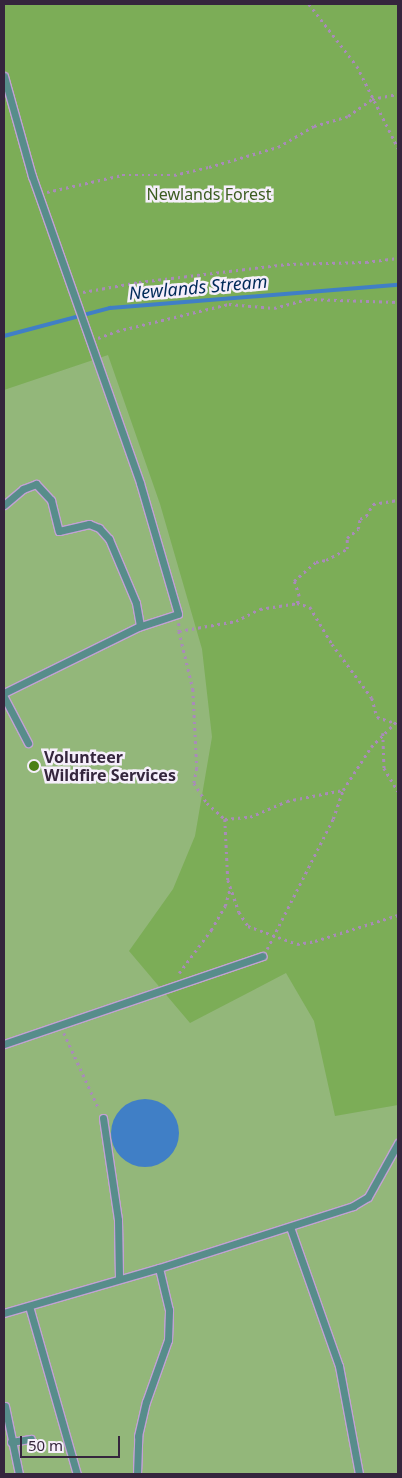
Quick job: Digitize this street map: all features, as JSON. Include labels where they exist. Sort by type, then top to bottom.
[{"type":"lane","points":[[4,76],[39,194],[140,483],[178,614],[140,626],[4,693]]},
{"type":"lane","points":[[4,505],[23,489],[36,484],[51,500],[60,531],[89,524],[100,528],[109,539],[136,603],[140,626]]},
{"type":"lane","points":[[4,697],[28,742]]},
{"type":"lane","points":[[4,1044],[262,956]]},
{"type":"lane","points":[[103,1118],[118,1220],[119,1279]]},
{"type":"lane","points":[[4,1313],[158,1268],[353,1206],[368,1196],[398,1143]]},
{"type":"lane","points":[[290,1227],[339,1366],[360,1474]]},
{"type":"lane","points":[[137,1474],[138,1436],[144,1411],[168,1340],[168,1310],[158,1268]]},
{"type":"lane","points":[[29,1306],[77,1474]]},
{"type":"lane","points":[[5,1406],[19,1474]]},
{"type":"lane","points":[[11,1442],[31,1439]]},
{"type":"path","points":[[309,4],[357,66],[398,148]]},
{"type":"path","points":[[39,194],[122,175],[174,175],[226,163],[278,147],[314,126],[348,116],[372,99],[398,94]]},
{"type":"path","points":[[74,294],[139,282],[287,264],[366,262],[398,258]]},
{"type":"path","points":[[90,342],[117,331],[229,304],[274,308],[308,299],[398,302]]},
{"type":"path","points":[[297,603],[299,596],[294,581],[316,562],[326,560],[346,549],[348,538],[358,529],[360,520],[366,516],[373,504],[398,500]]},
{"type":"path","points":[[179,631],[236,621],[260,609],[297,603],[310,607],[332,644],[372,698],[376,717],[395,723]]},
{"type":"path","points":[[178,614],[179,631],[193,689],[194,783],[206,803],[225,819],[250,817],[287,801],[343,790]]},
{"type":"path","points":[[262,956],[274,938],[334,819],[343,790],[383,732],[398,720]]},
{"type":"path","points":[[383,732],[384,768],[398,790]]},
{"type":"path","points":[[225,819],[224,839],[230,888],[248,926],[274,938],[297,944],[315,941],[398,915]]},
{"type":"path","points":[[166,990],[211,930],[225,906],[230,888]]},
{"type":"path","points":[[61,1026],[103,1118]]},
{"type":"green space","points":[[4,4],[398,4],[398,1474],[4,1474]]},
{"type":"green space","name":"Newlands Forest","points":[[4,4],[398,4],[398,1105],[335,1116],[314,1021],[286,973],[190,1023],[129,951],[173,889],[195,836],[212,737],[202,649],[160,504],[108,355],[4,390]]},
{"type":"water","points":[[145,1099],[158,1102],[169,1109],[176,1120],[179,1133],[176,1146],[169,1157],[158,1164],[145,1167],[132,1164],[121,1157],[114,1146],[111,1133],[114,1120],[121,1109],[132,1102]]},
{"type":"waterway","name":"Newlands Stream","points":[[4,336],[110,308],[398,285]]},
{"type":"place","name":"Volunteer Wildfire Services","points":[[34,766]]}]
